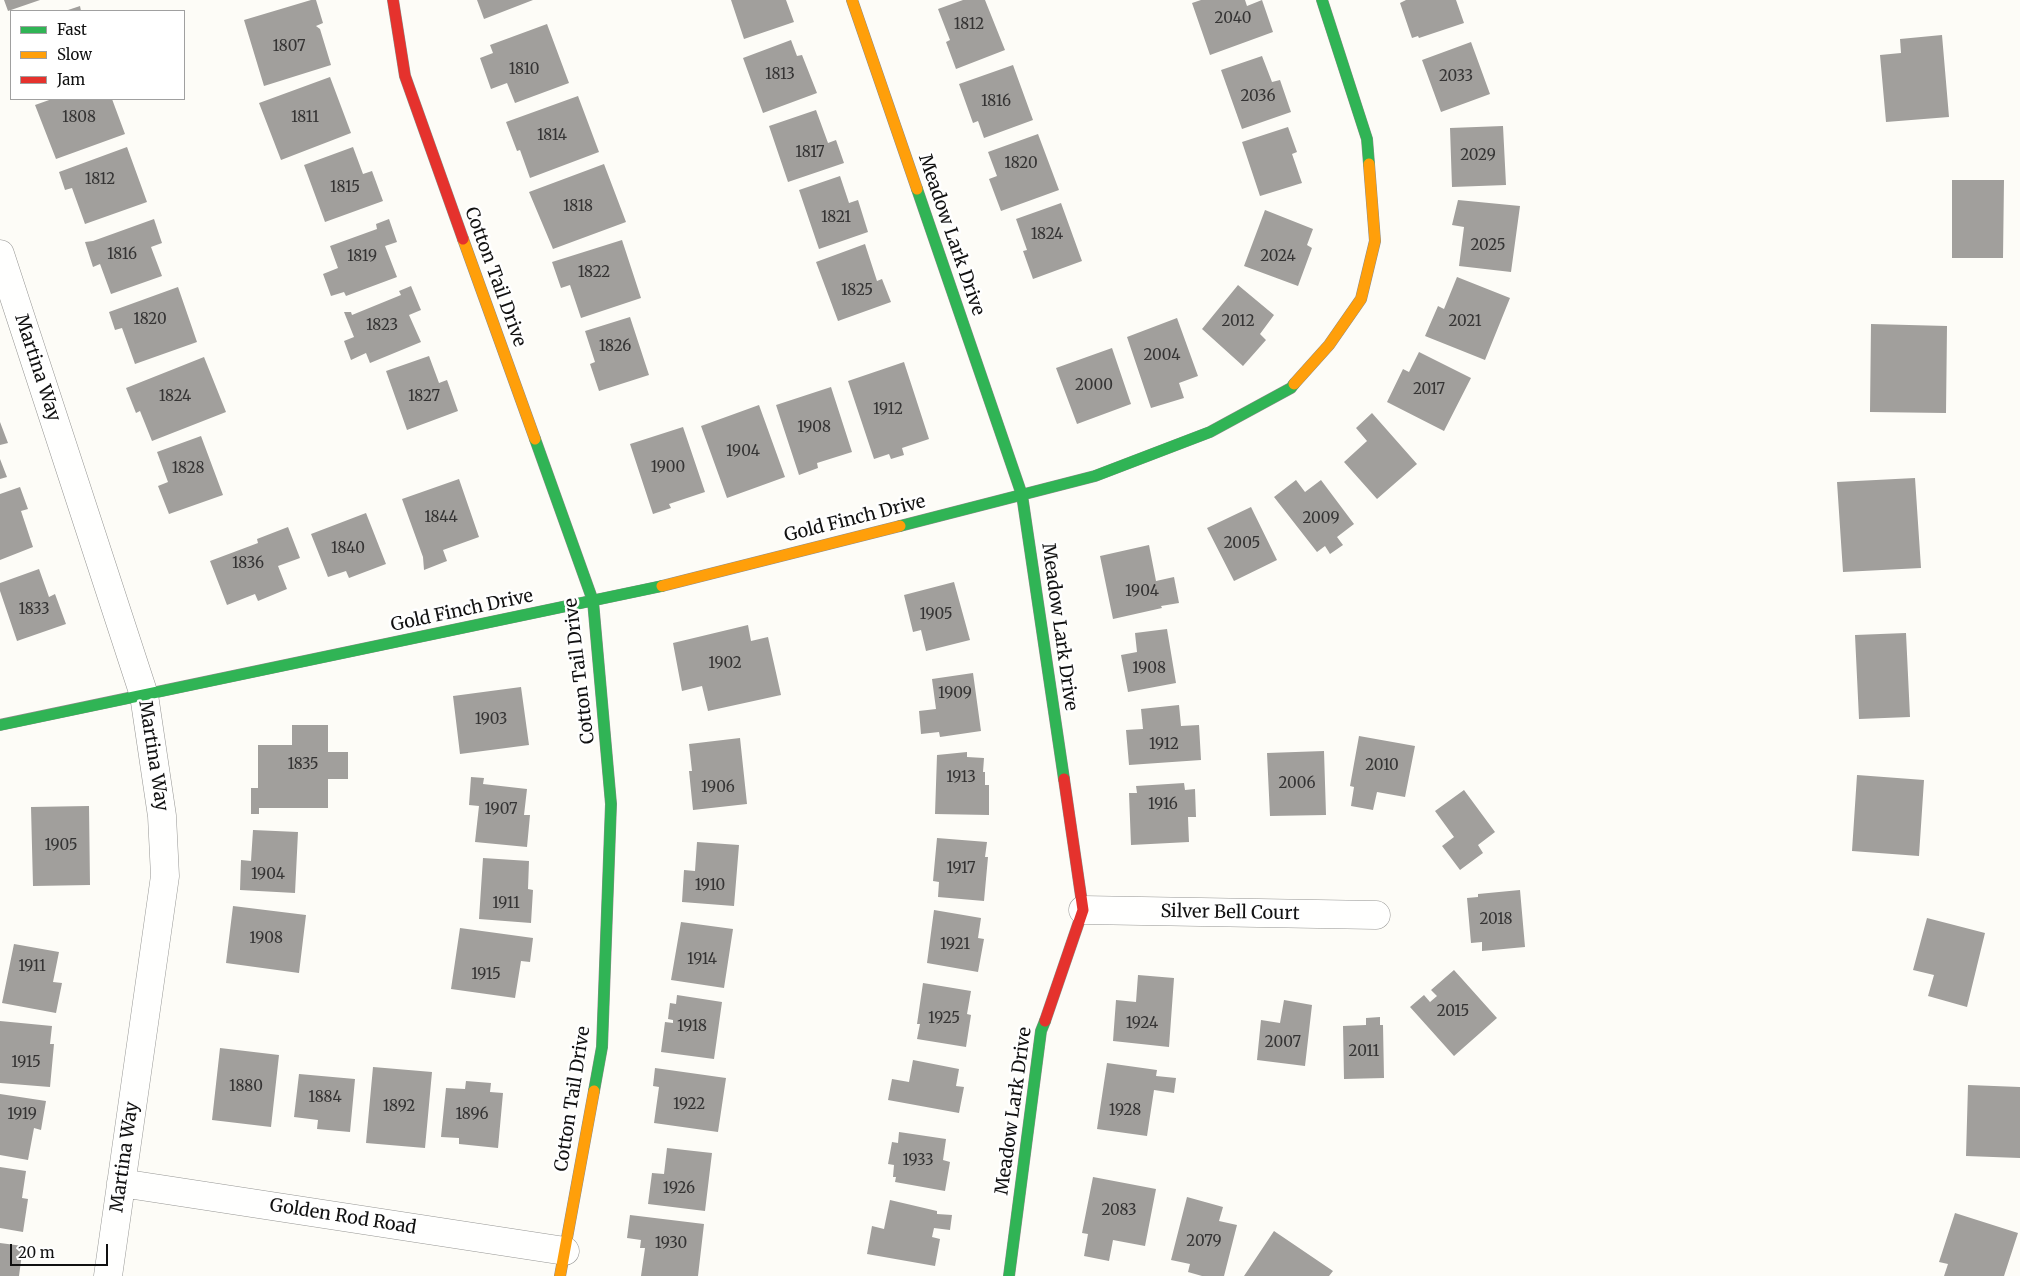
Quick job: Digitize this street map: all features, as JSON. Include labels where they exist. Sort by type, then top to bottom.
[{"type":"street","name":"Cotton Tail Drive","points":[[393,0],[405,76],[592,601],[611,804],[602,1047],[562,1263]]},
{"type":"street","name":"Meadow Lark Drive","points":[[852,0],[1022,495],[1083,910],[1041,1030],[1009,1276]]},
{"type":"street","name":"Gold Finch Drive","points":[[0,725],[660,587],[1095,476],[1210,432],[1291,388],[1329,345],[1361,299],[1375,241],[1367,139],[1322,0]]},
{"type":"street","name":"Martina Way","points":[[0,254],[144,695],[162,816],[165,876],[108,1276]]},
{"type":"street","name":"Silver Bell Court","points":[[1083,910],[1376,915]]},
{"type":"street","name":"Golden Rod Road","points":[[121,1183],[562,1263]]},
{"type":"building","points":[[4,0],[40,0],[10,10],[8,11]]},
{"type":"building","points":[[316,0],[323,23],[316,26],[320,29],[331,65],[264,86],[244,20]]},
{"type":"building","points":[[477,0],[533,0],[484,19]]},
{"type":"building","points":[[731,0],[786,0],[794,22],[744,39]]},
{"type":"building","points":[[963,0],[985,0],[1005,50],[956,69],[946,42],[950,40],[938,9]]},
{"type":"building","points":[[1201,0],[1245,0],[1247,6],[1262,0],[1273,32],[1210,55],[1192,3]]},
{"type":"building","points":[[1406,0],[1456,0],[1464,23],[1419,38],[1418,36],[1412,38],[1400,3]]},
{"type":"building","points":[[80,6],[81,10],[68,10]]},
{"type":"building","points":[[547,24],[569,83],[515,103],[507,83],[491,89],[480,58],[493,53],[490,45]]},
{"type":"building","points":[[1942,35],[1949,117],[1886,122],[1880,55],[1901,53],[1900,39]]},
{"type":"building","points":[[791,40],[797,56],[802,55],[817,93],[763,113],[743,58]]},
{"type":"building","points":[[1471,42],[1490,94],[1441,112],[1422,60]]},
{"type":"building","points":[[1262,56],[1272,82],[1280,80],[1291,112],[1242,129],[1221,70]]},
{"type":"building","points":[[1013,65],[1033,120],[984,138],[978,121],[973,123],[959,84]]},
{"type":"building","points":[[330,77],[351,133],[281,160],[259,103]]},
{"type":"building","points":[[578,96],[599,152],[530,178],[520,150],[517,151],[506,122]]},
{"type":"building","points":[[49,100],[112,100],[125,134],[56,159],[35,105]]},
{"type":"building","points":[[816,110],[828,143],[836,140],[844,163],[788,182],[769,126]]},
{"type":"building","points":[[1503,126],[1506,185],[1452,187],[1450,128]]},
{"type":"building","points":[[1288,127],[1297,152],[1292,154],[1302,183],[1260,196],[1242,142]]},
{"type":"building","points":[[1038,134],[1059,190],[1001,211],[989,179],[997,176],[988,152]]},
{"type":"building","points":[[127,147],[147,202],[85,224],[72,188],[65,190],[59,172]]},
{"type":"building","points":[[353,147],[363,174],[372,171],[383,201],[325,222],[304,165]]},
{"type":"building","points":[[604,164],[626,222],[553,249],[529,192]]},
{"type":"building","points":[[840,176],[849,203],[858,200],[868,232],[819,249],[799,190]]},
{"type":"building","points":[[1952,180],[2004,180],[2003,258],[1952,258]]},
{"type":"building","points":[[1458,200],[1520,206],[1511,272],[1459,266],[1464,227],[1452,225]]},
{"type":"building","points":[[1061,203],[1082,261],[1033,279],[1023,251],[1027,250],[1016,219]]},
{"type":"building","points":[[1265,210],[1313,229],[1307,245],[1312,248],[1298,286],[1244,266]]},
{"type":"building","points":[[154,219],[162,243],[151,247],[162,276],[111,294],[100,264],[93,267],[85,242],[93,241]]},
{"type":"building","points":[[389,219],[397,242],[385,246],[397,277],[346,296],[344,292],[331,296],[323,274],[338,268],[330,246],[377,229],[376,224]]},
{"type":"building","points":[[622,240],[641,298],[581,318],[570,285],[561,288],[552,262]]},
{"type":"building","points":[[865,244],[877,281],[882,279],[891,302],[838,321],[816,262]]},
{"type":"building","points":[[1457,277],[1510,298],[1485,360],[1425,336],[1438,306],[1444,309]]},
{"type":"building","points":[[1238,285],[1274,315],[1260,334],[1266,340],[1243,366],[1202,329]]},
{"type":"building","points":[[411,286],[421,310],[409,315],[421,342],[370,363],[366,353],[351,360],[344,341],[354,337],[344,312],[351,312],[352,315],[401,295],[399,291]]},
{"type":"building","points":[[178,287],[197,342],[135,364],[122,328],[115,330],[109,312]]},
{"type":"building","points":[[630,317],[649,375],[599,391],[590,364],[595,362],[585,331]]},
{"type":"building","points":[[1177,318],[1198,376],[1179,383],[1184,398],[1151,408],[1127,337]]},
{"type":"building","points":[[1871,324],[1947,326],[1946,413],[1870,412]]},
{"type":"building","points":[[1112,348],[1131,404],[1077,424],[1056,368]]},
{"type":"building","points":[[1419,352],[1471,378],[1444,431],[1387,402],[1403,369],[1409,372]]},
{"type":"building","points":[[429,356],[439,383],[447,380],[458,411],[407,430],[386,371]]},
{"type":"building","points":[[204,357],[226,412],[152,441],[140,411],[136,413],[126,388]]},
{"type":"building","points":[[904,362],[929,439],[902,448],[904,455],[891,459],[889,454],[874,459],[848,381]]},
{"type":"building","points":[[831,387],[852,452],[817,463],[818,468],[799,475],[776,405]]},
{"type":"building","points":[[759,405],[785,477],[727,498],[701,426]]},
{"type":"building","points":[[1372,413],[1417,464],[1377,499],[1344,462],[1367,441],[1356,428]]},
{"type":"building","points":[[0,422],[8,443],[0,445]]},
{"type":"building","points":[[683,427],[705,492],[669,504],[671,508],[653,514],[630,444]]},
{"type":"building","points":[[201,436],[223,495],[169,514],[158,486],[168,482],[157,452]]},
{"type":"building","points":[[0,459],[7,477],[0,479]]},
{"type":"building","points":[[1915,478],[1921,568],[1843,572],[1837,482]]},
{"type":"building","points":[[459,479],[479,537],[443,550],[447,561],[424,570],[423,557],[402,499]]},
{"type":"building","points":[[1296,480],[1305,492],[1321,480],[1354,524],[1337,537],[1343,545],[1330,554],[1325,546],[1317,552],[1274,497]]},
{"type":"building","points":[[20,487],[28,509],[21,511],[33,547],[0,560],[0,494]]},
{"type":"building","points":[[1251,507],[1277,560],[1234,581],[1207,528]]},
{"type":"building","points":[[366,513],[386,564],[349,578],[346,571],[328,577],[311,534]]},
{"type":"building","points":[[288,527],[300,558],[278,566],[287,589],[258,601],[255,594],[227,605],[210,561],[258,543],[257,539]]},
{"type":"building","points":[[1149,545],[1156,581],[1174,577],[1179,603],[1113,619],[1100,556]]},
{"type":"building","points":[[39,569],[49,597],[55,594],[66,624],[17,641],[0,591],[0,583]]},
{"type":"building","points":[[954,582],[970,640],[926,651],[921,630],[913,632],[904,595]]},
{"type":"building","points":[[748,625],[751,641],[768,637],[781,695],[708,711],[702,686],[682,691],[673,643]]},
{"type":"building","points":[[1167,629],[1176,683],[1128,692],[1121,655],[1137,652],[1135,633]]},
{"type":"building","points":[[1906,633],[1910,717],[1859,719],[1855,635]]},
{"type":"building","points":[[973,673],[981,731],[940,737],[939,732],[921,734],[919,711],[936,709],[932,679]]},
{"type":"building","points":[[521,687],[529,745],[460,754],[453,696]]},
{"type":"building","points":[[1179,705],[1181,726],[1199,725],[1201,760],[1129,765],[1126,730],[1143,729],[1141,709]]},
{"type":"building","points":[[292,725],[328,725],[328,752],[348,752],[348,779],[328,779],[328,808],[259,808],[259,814],[251,814],[251,788],[258,788],[258,745],[292,745]]},
{"type":"building","points":[[1359,736],[1415,746],[1405,797],[1377,792],[1373,810],[1351,806],[1354,787],[1350,786]]},
{"type":"building","points":[[740,738],[747,804],[693,810],[689,771],[692,771],[689,744]]},
{"type":"building","points":[[1324,751],[1326,815],[1270,816],[1267,753]]},
{"type":"building","points":[[967,752],[967,757],[984,758],[983,772],[985,772],[985,785],[989,785],[989,815],[935,814],[937,755]]},
{"type":"building","points":[[1857,775],[1924,780],[1919,856],[1852,851]]},
{"type":"building","points":[[471,777],[484,778],[483,784],[527,789],[524,815],[530,815],[527,847],[475,842],[479,806],[469,805]]},
{"type":"building","points":[[1184,783],[1185,790],[1195,789],[1196,817],[1188,817],[1189,842],[1131,845],[1129,793],[1137,793],[1136,786]]},
{"type":"building","points":[[1464,790],[1495,832],[1478,845],[1483,853],[1460,870],[1442,846],[1454,837],[1435,811]]},
{"type":"building","points":[[89,806],[90,885],[33,886],[31,807]]},
{"type":"building","points":[[253,830],[298,832],[295,893],[240,890],[241,860],[251,861]]},
{"type":"building","points":[[937,838],[987,842],[985,857],[988,857],[984,901],[938,897],[939,882],[933,881]]},
{"type":"building","points":[[697,842],[739,845],[734,906],[682,902],[684,870],[695,871]]},
{"type":"building","points":[[483,858],[529,861],[528,889],[533,890],[531,923],[479,919]]},
{"type":"building","points":[[1520,890],[1525,947],[1482,951],[1482,942],[1471,943],[1467,898],[1478,897],[1478,894]]},
{"type":"building","points":[[233,906],[306,915],[299,973],[226,963]]},
{"type":"building","points":[[934,910],[981,918],[978,938],[984,939],[978,972],[927,963]]},
{"type":"building","points":[[1927,918],[1985,933],[1967,1007],[1928,996],[1934,975],[1913,970]]},
{"type":"building","points":[[681,922],[733,929],[724,988],[671,980]]},
{"type":"building","points":[[460,928],[533,938],[530,962],[521,961],[515,998],[451,989]]},
{"type":"building","points":[[14,944],[59,952],[53,982],[62,983],[56,1013],[2,1003]]},
{"type":"building","points":[[1454,970],[1497,1018],[1454,1056],[1410,1007],[1424,995],[1430,1002],[1437,996],[1431,990]]},
{"type":"building","points":[[1138,975],[1174,978],[1169,1047],[1113,1041],[1116,1000],[1136,1002]]},
{"type":"building","points":[[923,983],[971,991],[967,1014],[971,1015],[966,1047],[917,1039],[920,1024],[917,1024]]},
{"type":"building","points":[[677,995],[722,1002],[714,1059],[661,1052],[665,1022],[673,1023],[673,1020],[668,1019],[670,1003],[676,1004]]},
{"type":"building","points":[[1284,1000],[1312,1005],[1305,1066],[1257,1060],[1261,1020],[1280,1023]]},
{"type":"building","points":[[1380,1017],[1380,1025],[1383,1025],[1384,1078],[1344,1079],[1343,1026],[1366,1025],[1366,1018]]},
{"type":"building","points":[[0,1021],[52,1026],[50,1044],[54,1044],[50,1087],[0,1083]]},
{"type":"building","points":[[220,1048],[279,1055],[271,1127],[212,1120]]},
{"type":"building","points":[[913,1060],[959,1069],[956,1086],[964,1087],[959,1113],[888,1100],[892,1079],[909,1082]]},
{"type":"building","points":[[1107,1063],[1157,1070],[1156,1076],[1176,1078],[1174,1093],[1154,1090],[1147,1136],[1097,1129]]},
{"type":"building","points":[[373,1067],[432,1072],[425,1148],[366,1143]]},
{"type":"building","points":[[655,1068],[726,1078],[718,1132],[654,1123],[659,1087],[653,1086]]},
{"type":"building","points":[[299,1074],[355,1079],[350,1132],[317,1129],[318,1120],[294,1117]]},
{"type":"building","points":[[466,1081],[491,1083],[490,1092],[503,1093],[498,1148],[459,1144],[459,1138],[441,1137],[446,1088],[465,1089]]},
{"type":"building","points":[[1968,1085],[2020,1087],[2020,1158],[1966,1156]]},
{"type":"building","points":[[0,1094],[46,1101],[41,1130],[34,1128],[28,1160],[0,1155]]},
{"type":"building","points":[[899,1132],[946,1139],[943,1160],[950,1162],[945,1191],[895,1182],[896,1177],[893,1177],[894,1165],[888,1164],[892,1142],[898,1143]]},
{"type":"building","points":[[667,1148],[712,1153],[705,1211],[648,1204],[652,1173],[664,1174]]},
{"type":"building","points":[[0,1167],[26,1171],[22,1198],[28,1199],[23,1232],[0,1228]]},
{"type":"building","points":[[1093,1177],[1156,1189],[1145,1246],[1113,1240],[1109,1261],[1084,1256],[1088,1234],[1082,1233]]},
{"type":"building","points":[[1187,1197],[1223,1207],[1219,1221],[1237,1225],[1224,1276],[1202,1276],[1188,1272],[1190,1264],[1171,1260]]},
{"type":"building","points":[[890,1200],[937,1211],[937,1214],[952,1215],[950,1230],[934,1228],[932,1237],[940,1239],[935,1266],[867,1254],[872,1226],[884,1229]]},
{"type":"building","points":[[1955,1213],[2018,1233],[2004,1276],[1944,1276],[1948,1264],[1939,1262]]},
{"type":"building","points":[[630,1215],[704,1224],[698,1276],[641,1276],[645,1248],[640,1248],[641,1240],[627,1238]]},
{"type":"building","points":[[1274,1231],[1333,1271],[1329,1276],[1244,1276]]},
{"type":"building","points":[[0,1243],[23,1246],[19,1276],[0,1276]]},
{"type":"traffic: fast","points":[[1322,0],[1367,139],[1369,164]]},
{"type":"traffic: fast","points":[[917,189],[1022,495],[1064,779]]},
{"type":"traffic: fast","points":[[900,526],[1095,476],[1210,432],[1291,388],[1294,384]]},
{"type":"traffic: fast","points":[[535,439],[593,601],[611,804],[602,1047],[594,1091]]},
{"type":"traffic: fast","points":[[0,725],[662,586]]},
{"type":"traffic: fast","points":[[1009,1276],[1041,1031],[1045,1021]]},
{"type":"traffic: slow","points":[[852,0],[917,189]]},
{"type":"traffic: slow","points":[[1294,384],[1329,345],[1361,299],[1375,241],[1369,164]]},
{"type":"traffic: slow","points":[[463,239],[535,439]]},
{"type":"traffic: slow","points":[[662,586],[900,526]]},
{"type":"traffic: slow","points":[[560,1276],[594,1091]]},
{"type":"traffic: jam","points":[[393,0],[405,76],[463,239]]},
{"type":"traffic: jam","points":[[1045,1021],[1083,910],[1064,779]]}]
